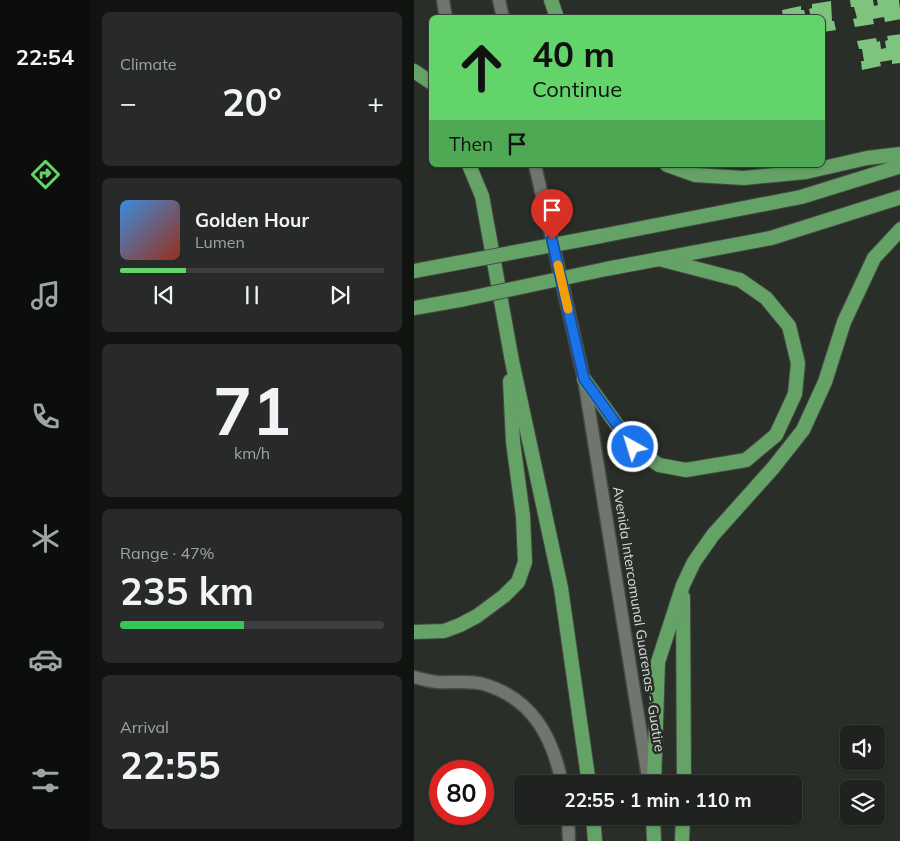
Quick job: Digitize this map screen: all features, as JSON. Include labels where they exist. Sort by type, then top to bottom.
[{"type":"highway","points":[[551,0],[556,15]]},
{"type":"highway","points":[[414,71],[429,81]]},
{"type":"highway","points":[[673,167],[695,175],[744,178],[806,172],[867,158],[900,154]]},
{"type":"highway","points":[[414,271],[801,197],[900,166]]},
{"type":"highway","points":[[470,167],[482,196],[512,360],[561,588],[588,775]]},
{"type":"highway","points":[[414,308],[771,238],[900,197]]},
{"type":"highway","points":[[654,775],[658,662],[683,586],[694,562],[713,535],[774,468],[803,430],[825,382],[844,322],[874,258],[900,229]]},
{"type":"highway","points":[[584,379],[633,447],[659,465],[686,470],[746,460],[776,435],[795,394],[798,363],[789,326],[766,298],[740,280],[659,259]]},
{"type":"highway","points":[[414,632],[444,630],[460,625],[477,616],[504,596],[518,582],[525,562],[523,516],[513,442],[509,386],[512,360]]},
{"type":"highway","points":[[683,586],[684,775]]},
{"type":"highway","points":[[594,825],[595,841]]},
{"type":"highway","points":[[653,825],[654,841]]},
{"type":"highway","points":[[682,841],[683,825]]},
{"type":"main road","points":[[443,0],[446,15]]},
{"type":"main road","points":[[499,0],[502,15]]},
{"type":"main road","points":[[476,167],[482,196]]},
{"type":"main road","name":"Avenida Intercomunal Guarenas - Guatire","points":[[536,167],[584,379],[648,775]]},
{"type":"main road","points":[[414,677],[436,682],[482,684],[504,693],[521,704],[538,721],[550,739],[558,761],[560,775]]},
{"type":"main road","points":[[568,825],[569,841]]},
{"type":"building","points":[[850,0],[873,0],[874,6],[878,5],[877,0],[899,0],[901,19],[885,22],[884,17],[873,19],[874,24],[855,27],[853,19],[857,18],[854,7],[851,7]]},
{"type":"building","points":[[831,1],[832,21],[834,21],[836,30],[825,32],[825,15],[810,15],[809,9],[812,8],[812,4]]},
{"type":"building","points":[[801,6],[801,10],[804,10],[805,15],[783,15],[782,10]]},
{"type":"building","points":[[901,34],[901,63],[892,64],[892,60],[880,62],[881,66],[862,70],[861,61],[864,61],[862,49],[859,49],[857,41],[876,38],[877,42],[880,41],[881,49],[886,48],[885,41],[888,40],[887,36]]},
{"type":"slow traffic","points":[[558,265],[568,309]]},
{"type":"route","points":[[552,240],[584,379],[610,418],[633,447]]}]
